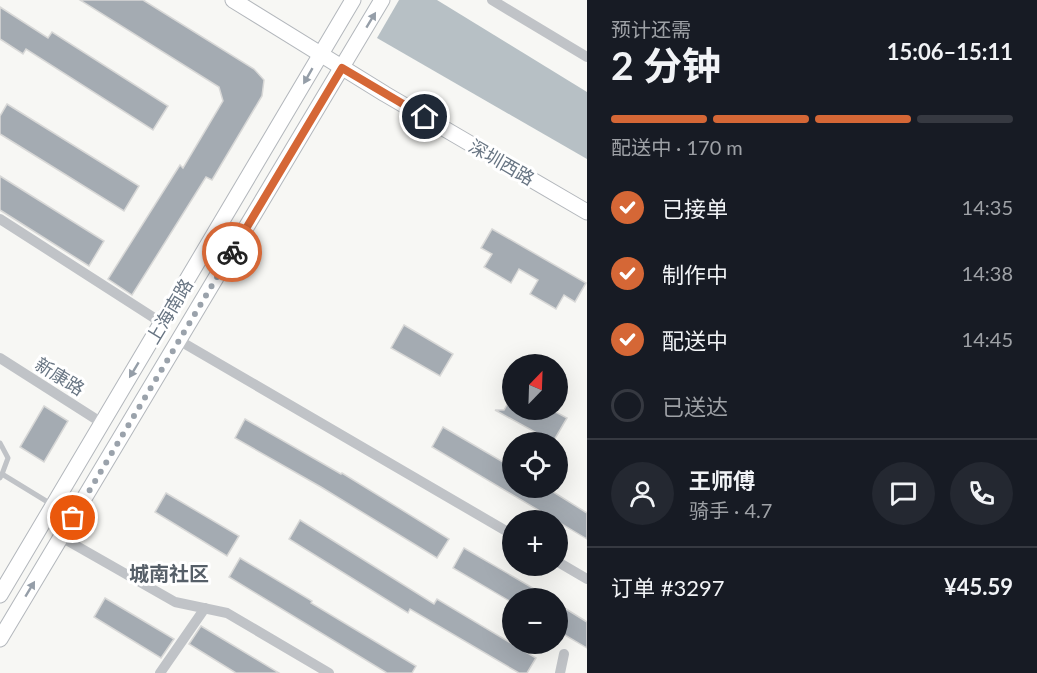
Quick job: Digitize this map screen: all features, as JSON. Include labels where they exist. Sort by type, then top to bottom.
[{"type":"main road","name":"深圳西路","points":[[233,0],[342,68],[587,212]]},
{"type":"main road","name":"上海南路","points":[[0,595],[353,0]]},
{"type":"main road","name":"上海南路","points":[[0,639],[382,0]]},
{"type":"street","points":[[492,0],[587,57]]},
{"type":"street","points":[[0,219],[162,323]]},
{"type":"street","points":[[180,341],[502,529]]},
{"type":"street","name":"新康路","points":[[0,358],[102,423]]},
{"type":"street","points":[[61,537],[175,602],[227,613],[329,673]]},
{"type":"street","points":[[568,568],[587,579]]},
{"type":"street","points":[[160,673],[204,608]]},
{"type":"street","points":[[560,673],[564,654]]},
{"type":"lane","points":[[0,443],[8,458],[1,476],[53,506]]},
{"type":"shaded area","points":[[399,0],[437,0],[587,92],[587,159],[377,38]]},
{"type":"building","points":[[80,0],[143,0],[254,69],[264,80],[262,96],[212,180],[206,177],[132,295],[108,279],[180,165],[183,168],[223,101],[219,87]]},
{"type":"building","points":[[0,7],[48,38],[52,32],[168,106],[153,130],[26,49],[23,54],[0,39]]},
{"type":"building","points":[[7,104],[139,186],[124,211],[0,134],[0,116]]},
{"type":"building","points":[[0,176],[104,241],[89,266],[0,210]]},
{"type":"building","points":[[492,229],[586,283],[575,302],[564,295],[556,309],[530,294],[538,280],[519,269],[511,283],[484,267],[492,254],[481,248]]},
{"type":"building","points":[[404,325],[453,354],[440,376],[391,348]]},
{"type":"building","points":[[44,406],[68,421],[44,462],[20,447]]},
{"type":"building","points":[[245,419],[342,473],[449,539],[437,558],[235,438]]},
{"type":"building","points":[[513,420],[566,420],[559,432],[535,432]]},
{"type":"building","points":[[443,427],[502,462],[502,489],[432,447]]},
{"type":"building","points":[[166,493],[239,536],[227,556],[155,512]]},
{"type":"building","points":[[518,498],[563,498],[587,513],[587,539],[568,528],[568,510],[538,510]]},
{"type":"building","points":[[300,520],[434,604],[437,599],[502,638],[502,654],[529,654],[536,658],[527,673],[519,673],[410,609],[408,613],[289,539]]},
{"type":"building","points":[[464,548],[502,570],[502,576],[512,576],[533,588],[502,588],[502,597],[453,568]]},
{"type":"building","points":[[240,558],[416,666],[412,673],[387,673],[229,577]]},
{"type":"building","points":[[105,598],[174,639],[161,658],[94,617]]},
{"type":"building","points":[[568,610],[587,622],[587,648],[568,637]]},
{"type":"building","points":[[201,626],[279,673],[236,673],[189,644]]},
{"type":"way so far","points":[[73,518],[232,252]]},
{"type":"district","name":"城南社区","points":[[169,573]]},
{"type":"route","points":[[232,252],[342,68],[425,117]]}]
